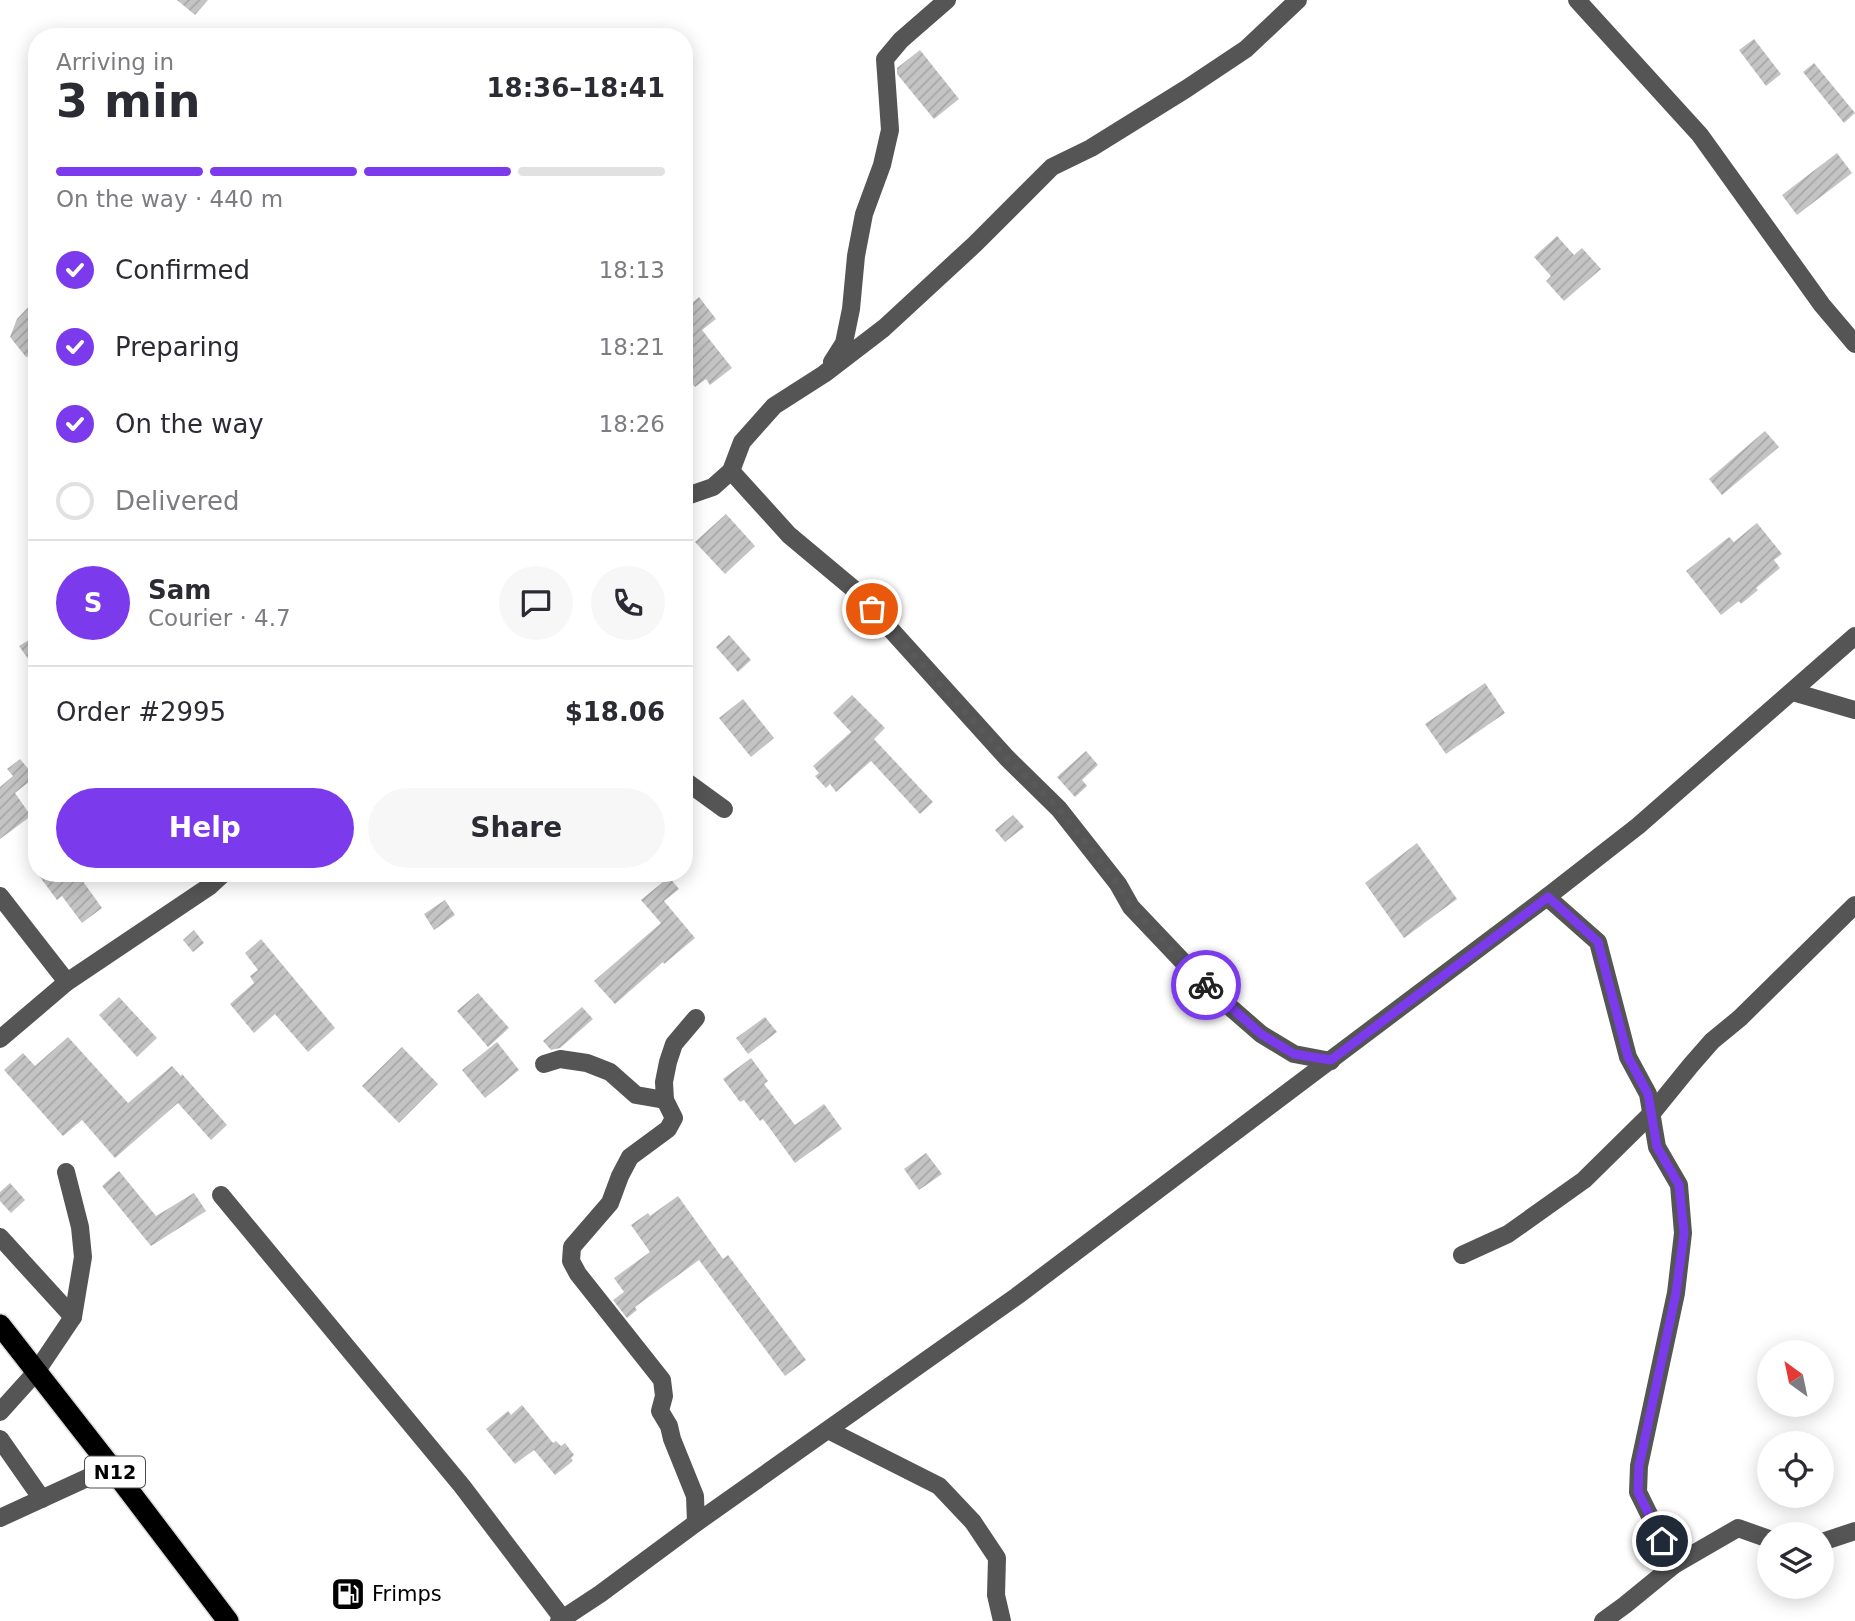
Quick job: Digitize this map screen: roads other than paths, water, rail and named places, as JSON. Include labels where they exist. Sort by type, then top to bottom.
[{"type":"highway","name":"N12","points":[[0,1325],[228,1621]]},
{"type":"street","points":[[824,374],[844,343],[864,214],[882,165],[890,130],[885,59],[901,40],[947,0]]},
{"type":"street","points":[[693,494],[713,487],[731,471],[742,442],[774,406],[824,374],[884,328],[975,244],[1052,167],[1091,148],[1246,50],[1298,0]]},
{"type":"street","points":[[1577,0],[1700,135],[1822,305],[1855,344]]},
{"type":"street","points":[[731,471],[789,535],[856,591],[1007,758],[1059,809],[1118,884],[1131,907],[1207,986],[1261,1034],[1294,1054],[1331,1060]]},
{"type":"street","points":[[221,1195],[462,1486],[561,1620],[1017,1296],[1548,897],[1637,826],[1855,636]]},
{"type":"street","points":[[1793,692],[1855,710]]},
{"type":"street","points":[[693,787],[724,809]]},
{"type":"street","points":[[0,1039],[68,982],[214,882]]},
{"type":"street","points":[[0,896],[68,982]]},
{"type":"street","points":[[1548,897],[1598,942],[1628,1057],[1648,1094],[1657,1147],[1679,1185],[1684,1233],[1676,1293],[1639,1466],[1638,1492],[1674,1565]]},
{"type":"street","points":[[1462,1255],[1508,1234],[1584,1180],[1652,1113],[1712,1041],[1740,1018],[1855,905]]},
{"type":"street","points":[[696,1018],[674,1044],[667,1062],[665,1100],[674,1118],[668,1129],[630,1157],[610,1203],[572,1247],[571,1261],[578,1274],[662,1380],[664,1396],[660,1411],[669,1426],[695,1496],[696,1523]]},
{"type":"street","points":[[544,1064],[560,1059],[587,1063],[610,1072],[636,1095],[665,1100]]},
{"type":"street","points":[[0,1412],[37,1372],[74,1317],[83,1257],[80,1227],[66,1172]]},
{"type":"street","points":[[0,1237],[74,1317]]},
{"type":"street","points":[[828,1430],[939,1486],[973,1522],[997,1558],[996,1595],[1002,1621]]},
{"type":"street","points":[[0,1439],[43,1499]]},
{"type":"street","points":[[0,1518],[111,1467]]},
{"type":"street","points":[[1603,1621],[1674,1565],[1738,1528],[1757,1535]]},
{"type":"street","points":[[1834,1538],[1855,1531]]},
{"type":"place","name":"Frimps","points":[[348,1594]]}]
